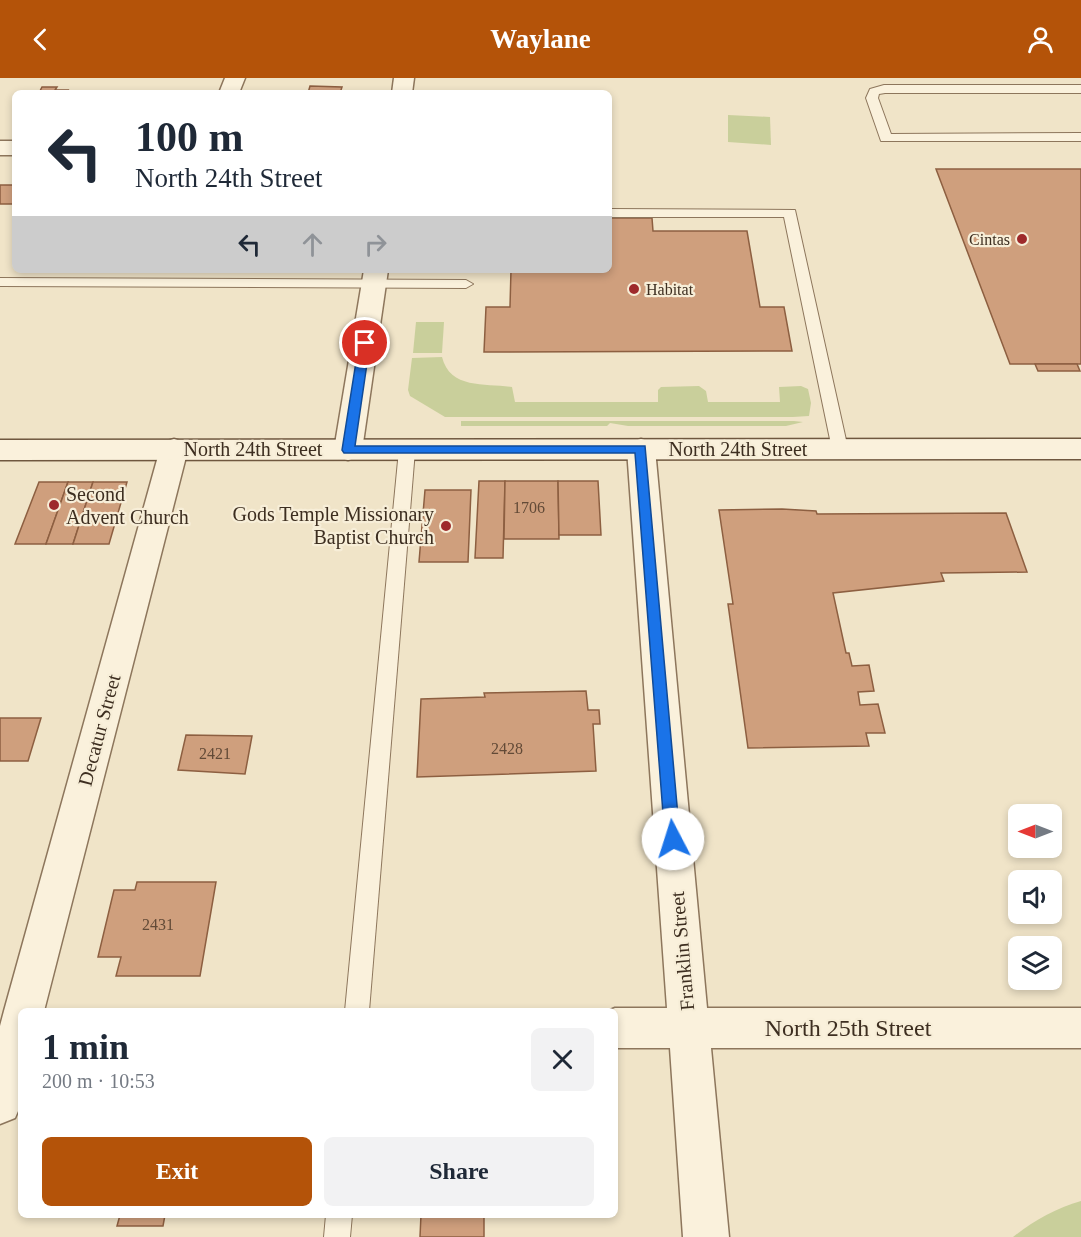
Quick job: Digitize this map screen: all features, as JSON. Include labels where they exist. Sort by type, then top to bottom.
[{"type":"street","points":[[348,450],[375,277]]},
{"type":"street","name":"North 24th Street","points":[[0,450],[1081,448]]},
{"type":"street","name":"Decatur Street","points":[[21,1008],[174,449]]},
{"type":"street","name":"Franklin Street","points":[[641,449],[706,1237]]},
{"type":"street","name":"Decatur Street","points":[[0,1103],[17,1023]]},
{"type":"street","name":"North 25th Street","points":[[618,1028],[1081,1028]]},
{"type":"lane","points":[[1081,89],[884,89],[874,92],[872,98],[886,138],[1081,137]]},
{"type":"lane","points":[[612,213],[790,213],[840,449]]},
{"type":"lane","points":[[0,282],[375,277],[466,284]]},
{"type":"lane","points":[[357,1008],[407,450]]},
{"type":"lane","points":[[338,1237],[339,1218]]},
{"type":"green space","points":[[728,115],[770,117],[771,145],[728,142]]},
{"type":"green space","points":[[416,322],[444,322],[442,353],[413,353]]},
{"type":"green space","points":[[442,357],[446,368],[461,380],[512,387],[515,402],[658,402],[658,390],[661,387],[699,386],[706,391],[708,402],[780,402],[779,387],[801,386],[808,389],[811,403],[809,416],[793,417],[445,417],[410,396],[408,390],[412,358]]},
{"type":"green space","points":[[461,421],[803,422],[786,426],[628,426],[610,423],[607,426],[461,426]]},
{"type":"green space","points":[[1081,1201],[1081,1237],[1013,1237],[1045,1216]]},
{"type":"building","points":[[310,86],[342,87],[341,90],[309,90]]},
{"type":"building","points":[[42,87],[57,87],[55,90],[40,90]]},
{"type":"building","name":"Cintas","points":[[936,169],[1081,169],[1081,364],[1010,364]]},
{"type":"building","points":[[0,185],[12,185],[12,204],[0,204]]},
{"type":"building","name":"Habitat","points":[[612,218],[652,218],[653,231],[747,231],[760,307],[784,307],[792,351],[484,352],[486,307],[510,307],[511,273],[612,273]]},
{"type":"building","points":[[1035,364],[1077,364],[1080,371],[1038,371]]},
{"type":"building","points":[[479,481],[505,481],[503,558],[475,558]]},
{"type":"building","points":[[505,481],[558,481],[559,539],[504,539]]},
{"type":"building","points":[[558,481],[598,481],[601,535],[559,535]]},
{"type":"building","points":[[39,482],[68,482],[46,544],[15,544]]},
{"type":"building","points":[[68,482],[93,482],[73,544],[46,544]]},
{"type":"building","points":[[93,482],[127,482],[109,544],[73,544]]},
{"type":"building","name":"Gods Temple Missionary Baptist Church","points":[[425,490],[471,490],[468,562],[419,562]]},
{"type":"building","points":[[719,510],[816,511],[817,514],[1006,513],[1027,572],[941,573],[944,581],[833,593],[846,653],[849,653],[852,666],[869,665],[874,691],[858,692],[860,705],[878,704],[885,733],[866,733],[869,746],[748,748],[728,604],[733,604]]},
{"type":"building","points":[[586,691],[588,710],[599,710],[600,724],[593,724],[596,771],[417,777],[421,699],[485,697],[484,693]]},
{"type":"building","points":[[0,718],[41,718],[28,761],[0,761]]},
{"type":"building","points":[[186,735],[252,736],[245,774],[178,770]]},
{"type":"building","points":[[137,882],[216,882],[200,976],[116,976],[121,957],[98,957],[114,890],[135,890]]},
{"type":"building","points":[[119,1218],[164,1218],[163,1226],[117,1226]]},
{"type":"building","points":[[421,1218],[484,1218],[484,1237],[420,1237]]},
{"type":"place","name":"Cintas","points":[[1022,239]]},
{"type":"place","name":"Habitat","points":[[634,289]]},
{"type":"place","name":"Second Advent Church","points":[[54,505]]},
{"type":"place","name":"Gods Temple Missionary Baptist Church","points":[[446,526]]},
{"type":"route","points":[[365,343],[348,450],[641,449],[673,839]]}]
